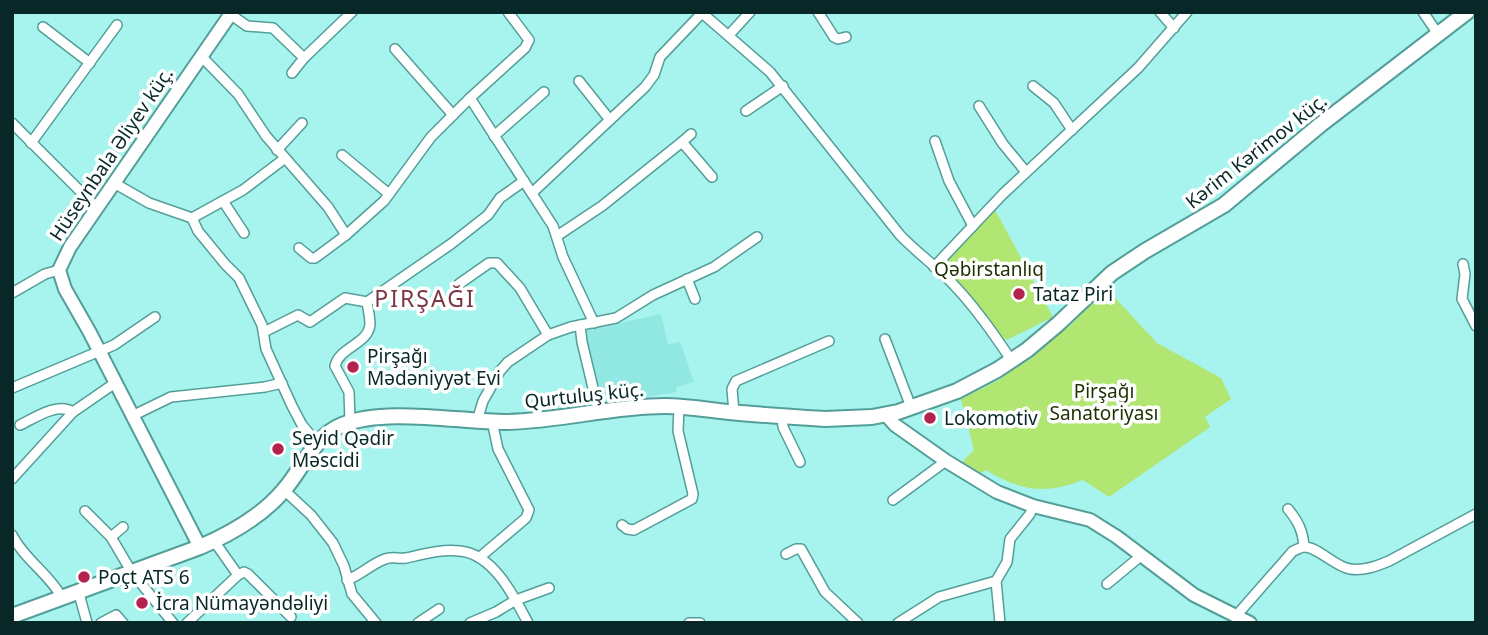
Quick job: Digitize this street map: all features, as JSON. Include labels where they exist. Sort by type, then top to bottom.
[{"type":"main road","name":"Kərim Kərimov küç.","points":[[886,415],[971,385],[1012,361],[1058,324],[1112,273],[1224,205],[1320,125],[1469,12]]},
{"type":"main road","name":"Qurtuluş küç.","points":[[12,616],[214,541],[260,513],[284,490],[317,443],[335,428],[351,422],[399,417],[525,421],[655,407],[839,419],[886,415]]},
{"type":"street","points":[[292,74],[304,58],[352,12]]},
{"type":"street","points":[[299,248],[311,258],[316,258],[364,221],[389,194],[421,149],[527,45],[527,35],[508,12]]},
{"type":"street","points":[[729,35],[750,12]]},
{"type":"street","points":[[818,12],[834,37],[846,37]]},
{"type":"street","points":[[1160,12],[1174,28]]},
{"type":"street","points":[[934,267],[1026,172],[1138,68],[1187,12]]},
{"type":"street","points":[[1423,12],[1438,34]]},
{"type":"street","points":[[1469,12],[1476,19]]},
{"type":"street","points":[[532,193],[645,87],[654,75],[660,57],[702,13],[761,62],[783,86],[900,234],[953,284],[978,313],[1012,361]]},
{"type":"street","points":[[227,15],[247,26],[273,28],[304,58]]},
{"type":"street","name":"Hüseynbala Əliyev küç.","points":[[200,547],[65,289],[59,270],[63,259],[227,15]]},
{"type":"street","points":[[31,143],[117,24]]},
{"type":"street","points":[[43,27],[90,63]]},
{"type":"street","points":[[395,49],[453,115]]},
{"type":"street","points":[[201,57],[248,106],[277,150],[328,207],[346,235]]},
{"type":"street","points":[[579,81],[610,120]]},
{"type":"street","points":[[746,111],[783,86]]},
{"type":"street","points":[[1033,86],[1054,103],[1072,130]]},
{"type":"street","points":[[494,136],[544,92]]},
{"type":"street","points":[[470,98],[557,236],[594,323]]},
{"type":"street","points":[[979,106],[1003,144],[1026,172]]},
{"type":"street","points":[[12,123],[97,208]]},
{"type":"street","points":[[277,150],[303,123]]},
{"type":"street","points":[[557,236],[602,206],[691,134]]},
{"type":"street","points":[[935,141],[949,181],[973,226]]},
{"type":"street","points":[[682,142],[712,177]]},
{"type":"street","points":[[342,155],[389,194]]},
{"type":"street","points":[[192,218],[223,201],[284,159]]},
{"type":"street","points":[[264,332],[298,315],[310,321],[345,298],[366,302],[451,244],[488,215],[500,198],[524,181]]},
{"type":"street","points":[[114,183],[149,203],[192,218],[198,231],[239,278],[258,315],[266,349],[298,417],[317,443]]},
{"type":"street","points":[[223,201],[244,233]]},
{"type":"street","points":[[480,557],[526,518],[529,510],[484,421],[483,401],[500,371],[508,362],[548,335],[626,313],[653,295],[714,267],[757,237]]},
{"type":"street","points":[[459,284],[489,263],[497,263],[520,288],[548,335]]},
{"type":"street","points":[[1463,264],[1465,274],[1462,299],[1476,326]]},
{"type":"street","points":[[12,293],[45,274],[59,270]]},
{"type":"street","points":[[687,279],[695,299]]},
{"type":"street","points":[[351,422],[349,393],[337,372],[335,362],[368,332],[370,323],[366,302]]},
{"type":"street","points":[[12,388],[100,352],[155,317]]},
{"type":"street","points":[[580,325],[599,413]]},
{"type":"street","points":[[885,339],[911,407]]},
{"type":"street","points":[[734,412],[732,389],[736,381],[829,341]]},
{"type":"street","points":[[12,479],[73,412],[115,383]]},
{"type":"street","points":[[132,416],[171,397],[282,383]]},
{"type":"street","points":[[622,525],[627,530],[634,530],[692,499],[678,431],[679,407]]},
{"type":"street","points":[[20,425],[59,408],[68,408],[73,412]]},
{"type":"street","points":[[886,415],[895,425],[946,461],[997,492],[1033,506],[1084,517],[1104,528],[1194,595],[1250,623]]},
{"type":"street","points":[[782,416],[783,426],[800,462]]},
{"type":"street","points":[[893,500],[946,461]]},
{"type":"street","points":[[284,490],[323,528],[340,556],[355,599],[376,623]]},
{"type":"street","points":[[1000,623],[996,581],[1007,562],[1010,539],[1033,506]]},
{"type":"street","points":[[1288,509],[1298,522],[1304,547]]},
{"type":"street","points":[[85,511],[111,537],[131,571],[173,623]]},
{"type":"street","points":[[1236,616],[1293,551],[1304,547],[1312,549],[1339,566],[1351,569],[1374,567],[1476,514]]},
{"type":"street","points":[[111,537],[123,527]]},
{"type":"street","points":[[12,534],[21,550],[61,596]]},
{"type":"street","points":[[214,541],[238,575]]},
{"type":"street","points":[[786,554],[800,550],[825,592],[858,623]]},
{"type":"street","points":[[347,580],[388,557],[405,558],[423,553],[457,551],[480,557],[516,600],[527,623]]},
{"type":"street","points":[[1107,584],[1142,555]]},
{"type":"street","points":[[187,623],[244,572],[291,617]]},
{"type":"street","points":[[898,623],[939,597],[996,581]]},
{"type":"street","points":[[470,623],[516,600],[549,588]]},
{"type":"street","points":[[78,590],[87,623]]},
{"type":"street","points":[[418,623],[439,609]]},
{"type":"street","points":[[101,623],[116,615],[123,623]]},
{"type":"street","points":[[689,623],[699,623]]},
{"type":"shaded area","points":[[661,314],[668,344],[680,342],[694,382],[676,387],[677,392],[601,404],[585,331]]},
{"type":"green space","name":"Qəbirstanlıq","points":[[994,208],[1053,317],[1007,340],[1001,337],[943,265]]},
{"type":"green space","name":"Pirşağı Sanatoriyası","points":[[1106,288],[1157,343],[1221,378],[1231,399],[1205,417],[1210,427],[1109,497],[1083,480],[1056,488],[1033,488],[1010,483],[986,470],[981,473],[962,462],[974,450],[961,399],[999,380],[1073,323]]},
{"type":"place","name":"Tataz Piri","points":[[1019,294]]},
{"type":"place","name":"Pirşağı Mədəniyyət Evi","points":[[353,367]]},
{"type":"place","name":"Lokomotiv","points":[[930,418]]},
{"type":"place","name":"Seyid Qədir Məscidi","points":[[278,449]]},
{"type":"place","name":"Poçt ATS 6","points":[[84,577]]},
{"type":"place","name":"İcra Nümayəndəliyi","points":[[142,603]]},
{"type":"district","name":"PIRŞAĞI","points":[[425,298]]}]
